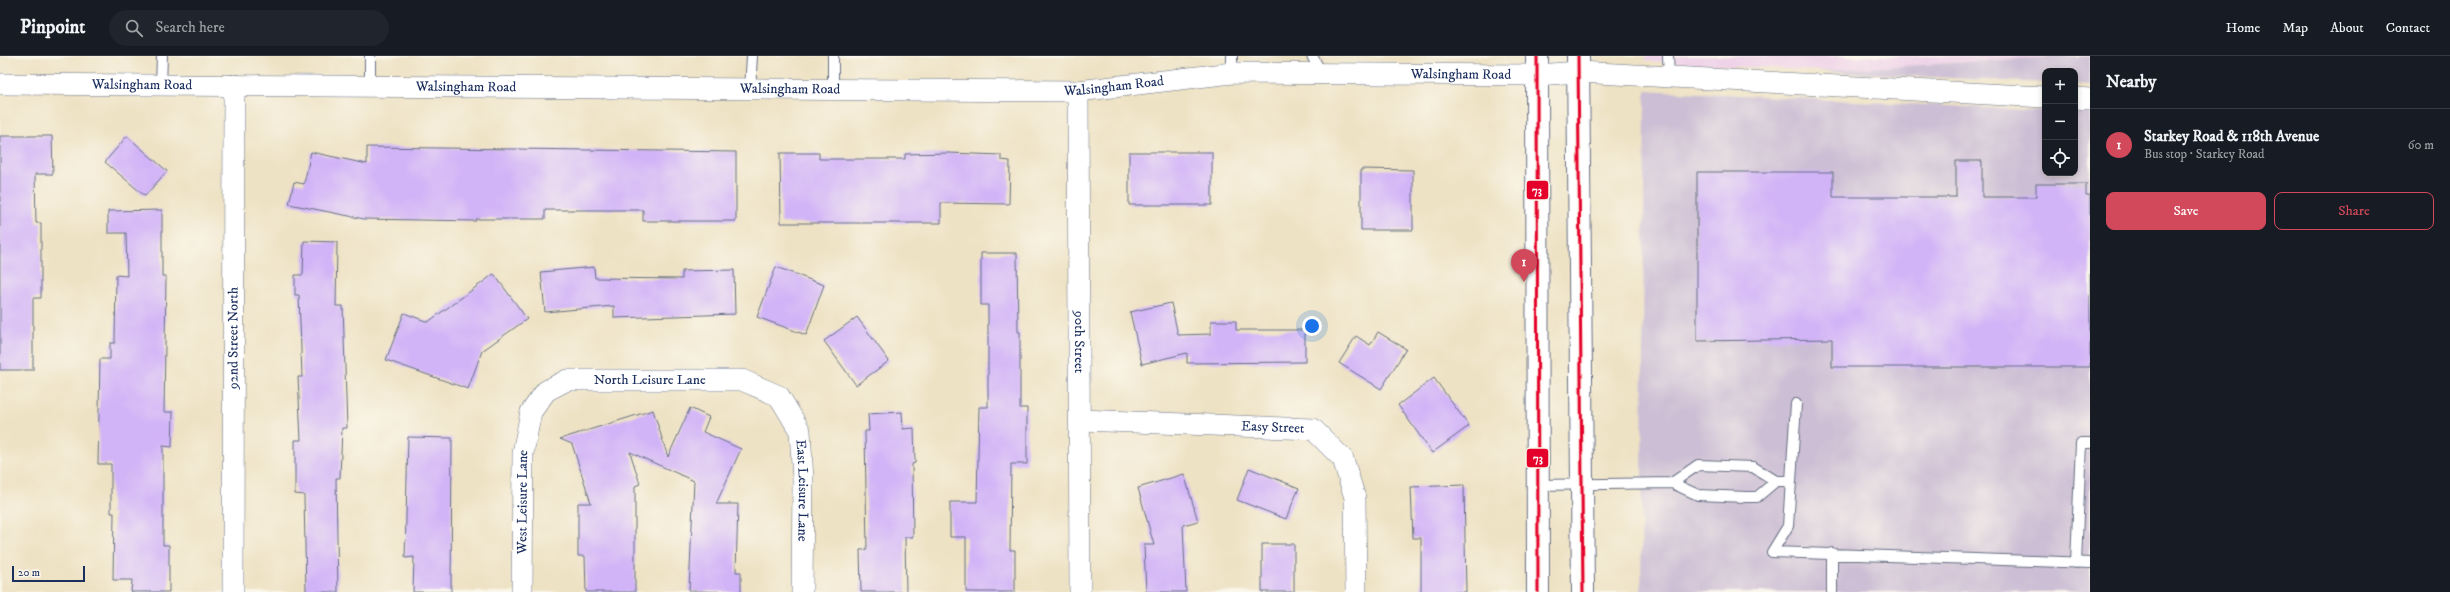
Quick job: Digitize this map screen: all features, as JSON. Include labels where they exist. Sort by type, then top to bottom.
[{"type":"main road","points":[[1578,64],[1584,592]]},
{"type":"main road","points":[[1537,65],[1538,592]]},
{"type":"street","name":"Walsingham Road","points":[[0,84],[1078,91],[1232,64],[1578,64],[1669,77],[2042,97]]},
{"type":"street","name":"92nd Street North","points":[[233,592],[234,85]]},
{"type":"street","name":"90th Street","points":[[1078,91],[1080,592]]},
{"type":"street","points":[[2078,98],[2090,99]]},
{"type":"street","name":"North Leisure Lane","points":[[530,412],[546,391],[567,380],[742,380],[779,396]]},
{"type":"street","name":"East Leisure Lane","points":[[779,396],[800,431],[803,480],[802,592]]},
{"type":"street","name":"West Leisure Lane","points":[[522,592],[523,453],[530,412]]},
{"type":"street","name":"Easy Street","points":[[1080,420],[1313,429],[1343,459],[1355,498],[1356,592]]},
{"type":"lane","points":[[161,86],[162,56]]},
{"type":"lane","points":[[370,56],[370,86]]},
{"type":"lane","points":[[750,90],[752,56]]},
{"type":"lane","points":[[833,56],[833,90]]},
{"type":"lane","points":[[1668,56],[1669,77]]},
{"type":"lane","points":[[1796,404],[1788,526],[1772,552],[2090,563]]},
{"type":"lane","points":[[2076,562],[2081,443],[2090,443]]},
{"type":"lane","points":[[1672,483],[1698,465],[1753,467],[1776,481],[1790,481]]},
{"type":"lane","points":[[1538,485],[1672,483],[1698,495],[1746,498],[1757,497],[1776,481]]},
{"type":"lane","points":[[1832,553],[1832,592]]},
{"type":"shaded area","points":[[1645,56],[2070,56],[1820,71],[1645,61]]},
{"type":"shaded area","points":[[2090,56],[2090,85],[2078,84],[2078,68],[2042,68],[2042,83],[1820,71]]},
{"type":"shaded area","points":[[1645,90],[2042,111],[2042,176],[2078,176],[2078,113],[2090,113],[2090,592],[1641,592]]},
{"type":"building","points":[[0,136],[52,136],[53,174],[35,174],[36,223],[41,223],[41,298],[33,298],[33,370],[0,370]]},
{"type":"building","points":[[127,136],[167,171],[145,196],[105,162]]},
{"type":"building","points":[[367,147],[736,152],[736,221],[643,221],[643,210],[545,210],[545,219],[476,219],[476,221],[364,219],[289,204],[294,182],[304,184],[311,152],[367,164]]},
{"type":"building","points":[[1129,152],[1212,152],[1212,205],[1129,205]]},
{"type":"building","points":[[780,153],[819,153],[819,159],[905,159],[905,154],[949,153],[1001,155],[1001,160],[1010,161],[1009,204],[941,203],[941,223],[781,223]]},
{"type":"building","points":[[1956,161],[1982,161],[1982,197],[2036,197],[2036,184],[2086,184],[2086,195],[2090,195],[2090,367],[1832,367],[1832,339],[1697,341],[1697,172],[1833,172],[1833,197],[1956,197]]},
{"type":"building","points":[[1361,169],[1413,170],[1413,230],[1361,230]]},
{"type":"building","points":[[162,210],[162,276],[166,276],[164,412],[173,412],[172,447],[163,446],[163,545],[169,545],[169,592],[131,592],[132,580],[113,580],[114,513],[111,513],[111,464],[98,464],[100,359],[110,359],[110,343],[115,343],[116,275],[127,276],[126,233],[108,233],[108,211]]},
{"type":"building","points":[[304,241],[337,242],[336,306],[343,306],[347,428],[342,428],[340,478],[336,478],[338,592],[306,592],[304,495],[295,494],[295,440],[301,440],[298,377],[302,377],[299,295],[295,295],[295,275],[303,275]]},
{"type":"building","points":[[981,253],[1017,253],[1018,332],[1020,332],[1020,408],[1027,408],[1027,464],[1011,464],[1010,550],[1015,550],[1015,592],[966,592],[966,537],[950,537],[950,502],[977,502],[979,407],[988,407],[988,305],[981,305]]},
{"type":"building","points":[[594,267],[595,278],[682,279],[682,271],[734,270],[735,314],[614,318],[614,306],[545,312],[541,272]]},
{"type":"building","points":[[776,267],[824,285],[806,335],[757,317]]},
{"type":"building","points":[[494,274],[527,319],[482,351],[468,389],[386,360],[404,313],[428,322]]},
{"type":"building","points":[[1171,303],[1178,335],[1211,334],[1211,321],[1236,321],[1236,330],[1305,330],[1305,362],[1187,363],[1187,353],[1142,364],[1130,312]]},
{"type":"building","points":[[857,317],[889,361],[856,385],[824,341]]},
{"type":"building","points":[[1378,332],[1406,349],[1381,389],[1339,363],[1356,336],[1370,345]]},
{"type":"building","points":[[1434,378],[1469,426],[1432,453],[1398,405]]},
{"type":"building","points":[[690,408],[709,417],[703,432],[741,449],[716,504],[738,504],[736,572],[741,572],[741,592],[689,591],[694,481],[630,452],[640,484],[635,486],[635,592],[586,592],[585,556],[578,556],[578,503],[591,503],[572,444],[560,439],[653,410],[668,457]]},
{"type":"building","points":[[902,412],[903,429],[914,428],[915,463],[912,464],[913,537],[905,537],[906,592],[861,592],[860,550],[867,549],[865,431],[869,431],[868,414]]},
{"type":"building","points":[[408,437],[452,438],[451,592],[413,592],[414,557],[405,558]]},
{"type":"building","points":[[1249,468],[1299,488],[1286,519],[1237,500]]},
{"type":"building","points":[[1184,474],[1198,521],[1183,525],[1186,592],[1146,592],[1144,545],[1154,545],[1138,488]]},
{"type":"building","points":[[1464,485],[1466,592],[1421,592],[1421,538],[1413,538],[1411,487]]},
{"type":"building","points":[[1262,544],[1294,544],[1294,592],[1262,592]]},
{"type":"transit line","name":"73","points":[[1537,56],[1538,592]]},
{"type":"transit line","name":"73","points":[[1578,56],[1583,592]]},
{"type":"place","name":"Starkey Road & 118th Avenue","points":[[1524,282]]}]
